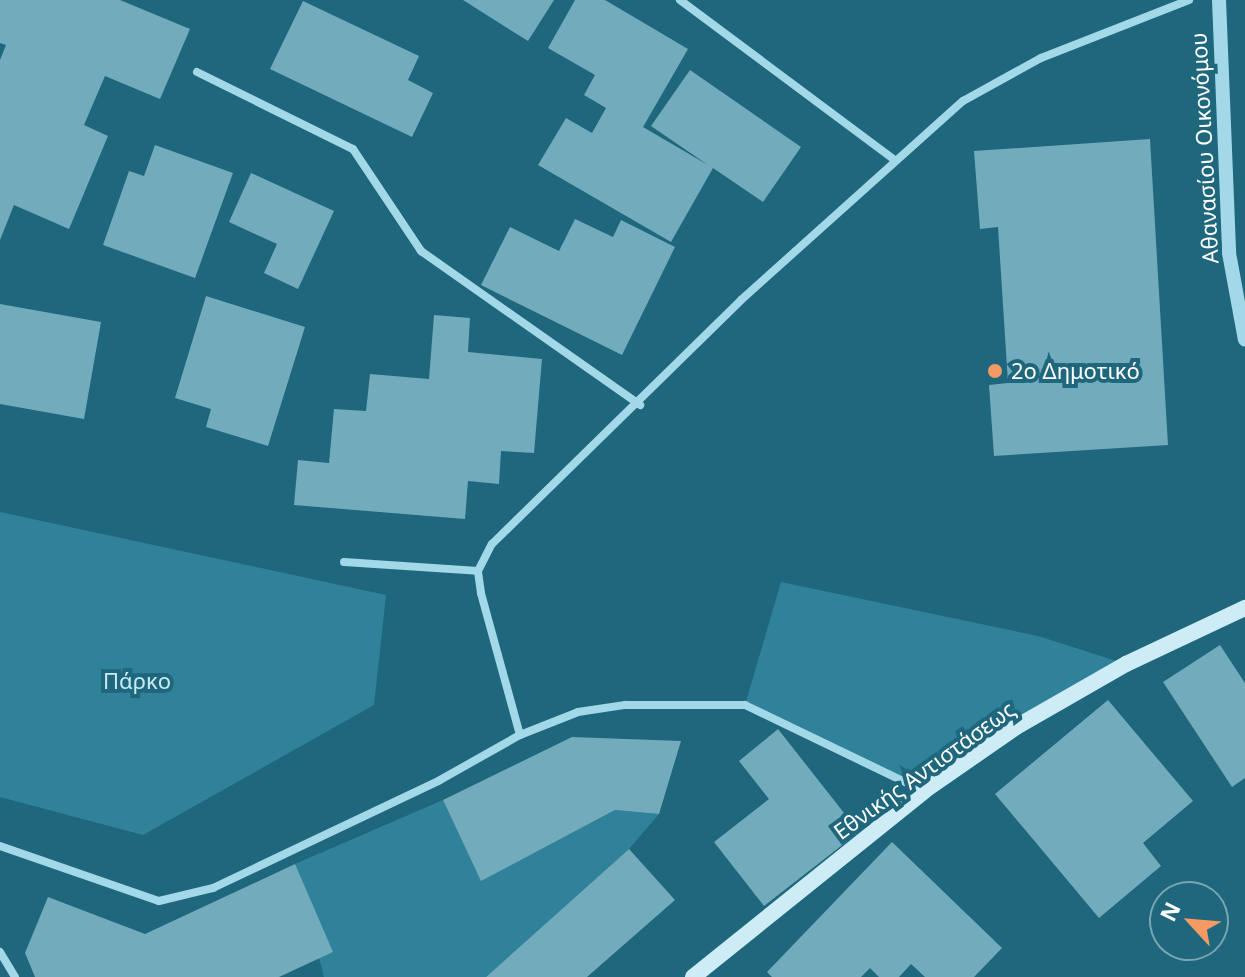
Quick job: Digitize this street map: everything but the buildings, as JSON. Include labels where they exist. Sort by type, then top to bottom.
[{"type":"main road","name":"Εθνικής Αντιστάσεως","points":[[693,977],[924,791],[1016,727],[1112,672],[1245,608]]},
{"type":"street","points":[[680,0],[895,160]]},
{"type":"street","points":[[520,735],[478,571],[492,544],[640,405],[741,300],[963,101],[1041,58],[1189,0]]},
{"type":"street","name":"Αθανασίου Οικονόμου","points":[[1219,0],[1229,253],[1245,340]]},
{"type":"street","points":[[197,72],[353,149],[421,251],[640,405]]},
{"type":"street","points":[[344,562],[478,571]]},
{"type":"street","points":[[0,846],[159,901],[213,888],[440,780],[520,735],[578,712],[625,705],[745,705],[924,791]]},
{"type":"street","points":[[0,952],[15,977]]},
{"type":"green space","name":"Πάρκο","points":[[0,512],[386,595],[374,705],[143,835],[0,797]]},
{"type":"green space","points":[[781,582],[1038,636],[1126,664],[924,791],[745,705]]},
{"type":"green space","points":[[443,800],[482,880],[615,810],[659,814],[629,849],[486,977],[324,977],[295,864]]},
{"type":"place","name":"2ο Δημοτικό","points":[[995,371]]}]
